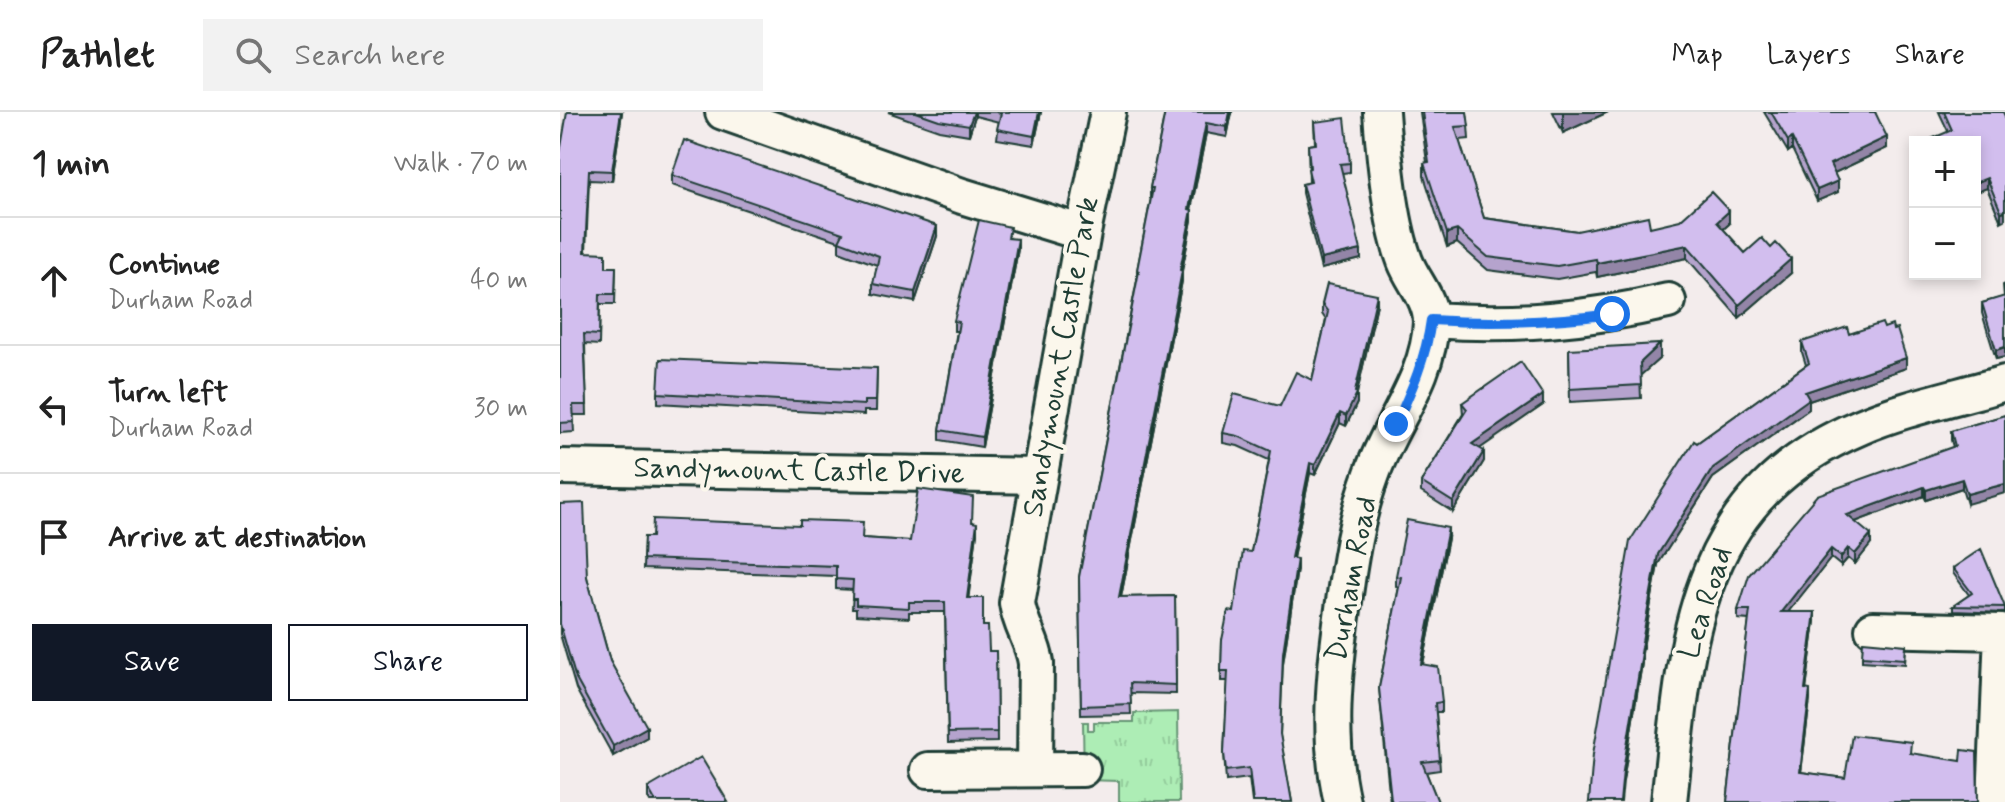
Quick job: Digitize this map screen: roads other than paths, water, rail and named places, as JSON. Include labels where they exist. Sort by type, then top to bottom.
[{"type":"street","points":[[723,112],[962,196],[1083,233]]},
{"type":"street","name":"Sandymount Castle Park","points":[[1035,769],[1036,663],[1034,648],[1020,620],[1017,603],[1083,233],[1108,112]]},
{"type":"street","points":[[1381,112],[1389,188],[1399,233],[1406,261],[1429,305],[1431,320],[1487,324],[1565,320],[1668,301]]},
{"type":"street","name":"Durham Road","points":[[1342,802],[1332,719],[1333,677],[1350,557],[1372,473],[1418,377],[1431,320]]},
{"type":"street","name":"Lea Road","points":[[1669,802],[1682,678],[1697,613],[1710,569],[1726,536],[1746,510],[1776,480],[1816,449],[1861,426],[2005,383]]},
{"type":"street","name":"Sandymount Castle Drive","points":[[560,467],[1038,476]]},
{"type":"street","points":[[1873,629],[2002,632],[1995,802]]},
{"type":"street","points":[[928,770],[1082,769]]}]
